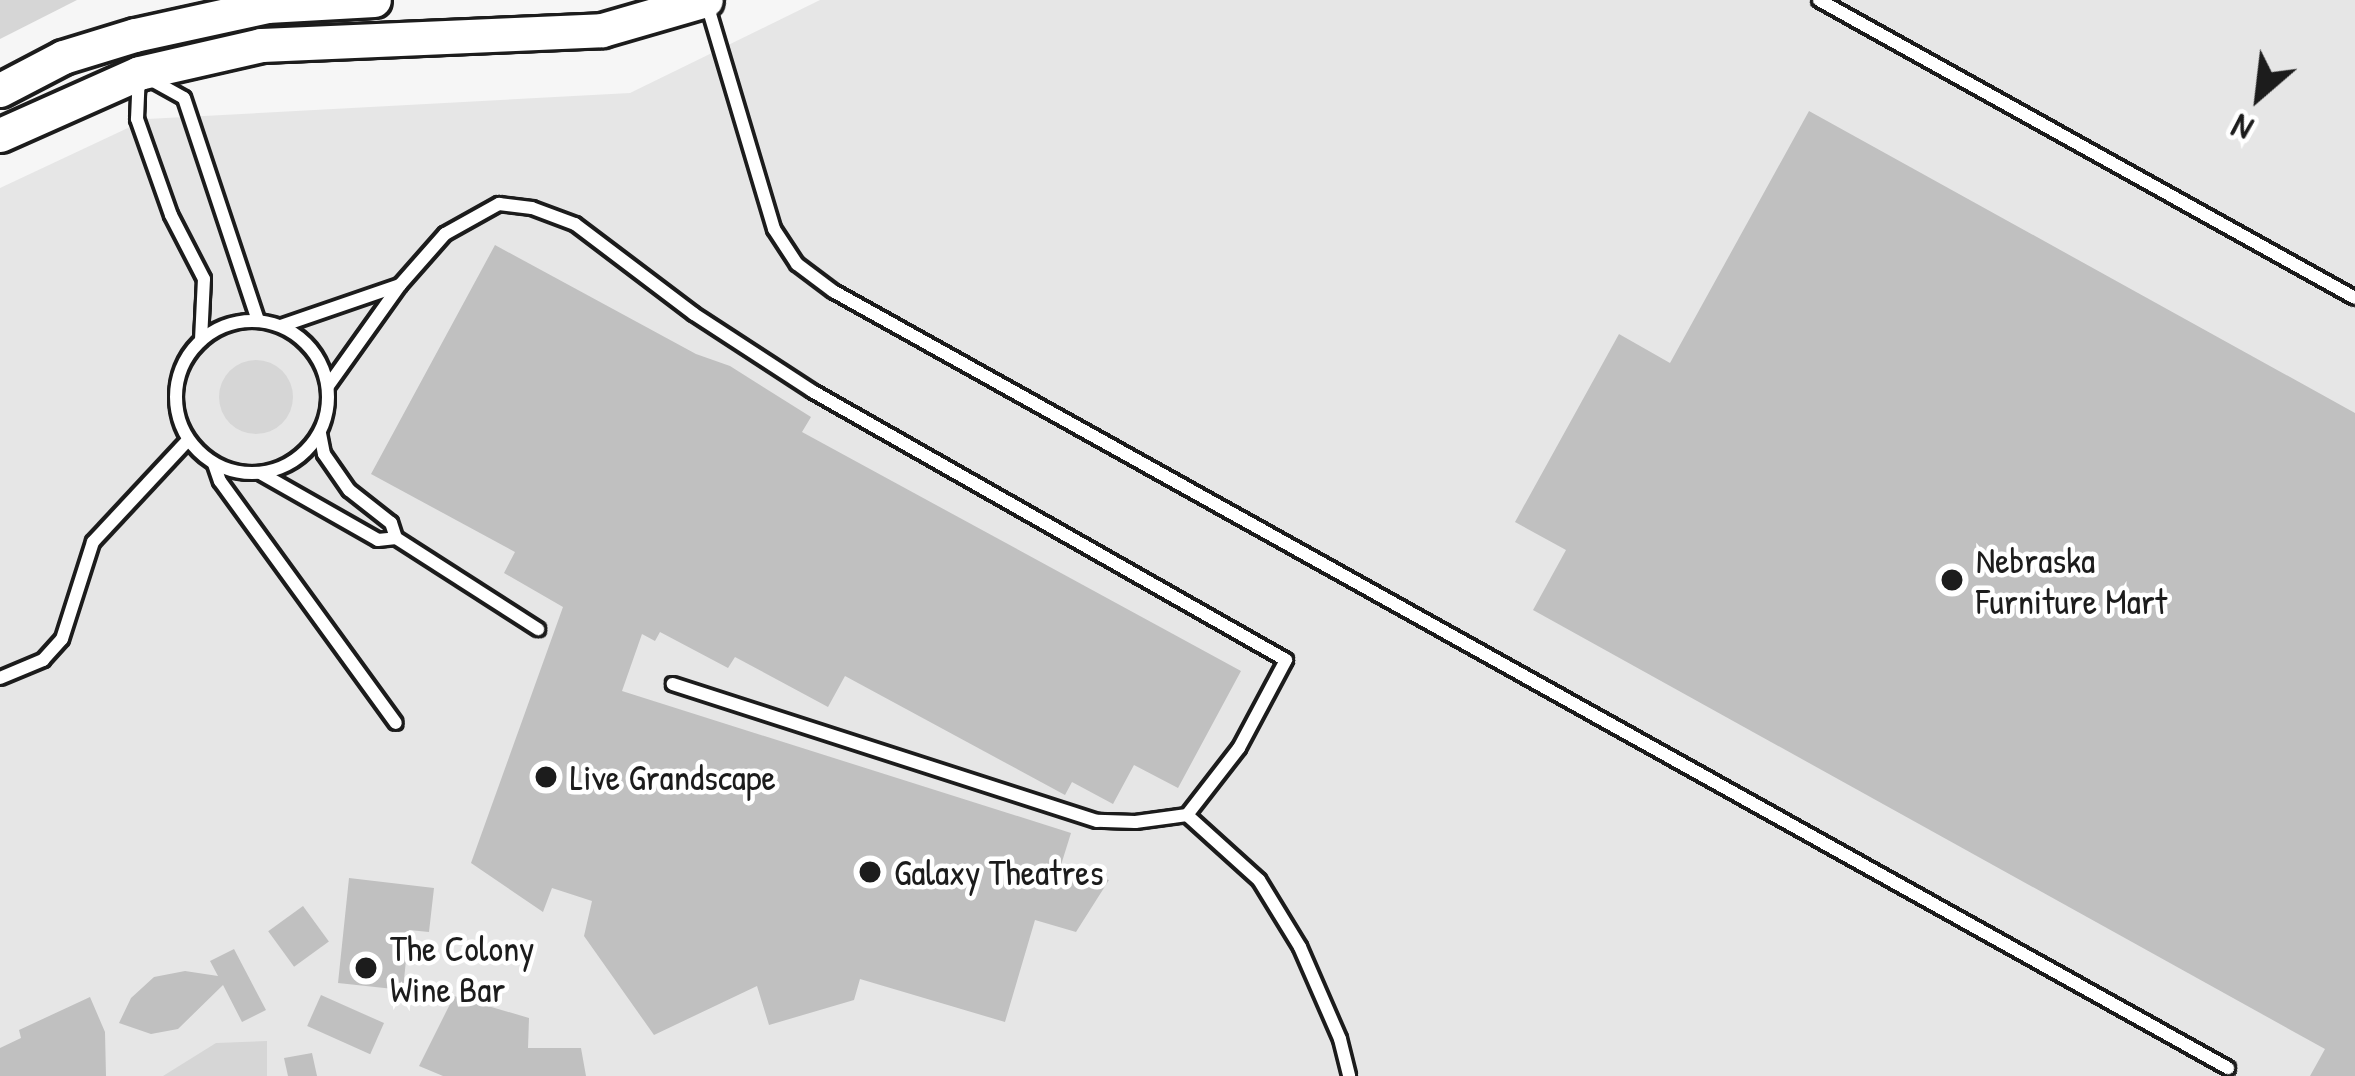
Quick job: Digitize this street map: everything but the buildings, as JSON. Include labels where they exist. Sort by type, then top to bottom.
[{"type":"street","points":[[0,90],[63,57],[135,35],[267,6],[374,0]]},
{"type":"street","points":[[0,135],[139,73],[261,45],[602,30],[705,0]]},
{"type":"street","points":[[135,35],[139,73]]},
{"type":"lane","points":[[705,0],[774,229],[797,264],[832,291],[2228,1068]]},
{"type":"lane","points":[[1819,0],[2355,298]]},
{"type":"lane","points":[[201,340],[204,279],[171,215],[137,119],[139,73],[184,98],[258,321]]},
{"type":"lane","points":[[396,538],[391,523],[349,490],[324,454],[320,433],[328,386],[400,285],[445,234],[499,204],[532,208],[575,224],[694,314],[812,391],[1286,660],[1239,748],[1187,815],[1135,822],[1097,820],[673,684]]},
{"type":"lane","points":[[281,326],[400,285]]},
{"type":"lane","points":[[328,386],[312,350],[281,326],[237,322],[201,340],[187,357],[175,398],[188,440],[214,464],[220,482],[396,723]]},
{"type":"lane","points":[[261,473],[285,467],[320,433]]},
{"type":"lane","points":[[0,678],[43,660],[62,638],[94,542],[188,440]]},
{"type":"lane","points":[[214,464],[261,473],[378,540],[396,538],[538,628]]},
{"type":"lane","points":[[1187,815],[1259,880],[1300,946],[1340,1040],[1349,1076]]},
{"type":"shaded area","points":[[0,0],[77,0],[0,39]]},
{"type":"shaded area","points":[[820,0],[2355,0],[2355,1076],[0,1076],[0,188],[147,119],[630,93]]},
{"type":"shaded area","points":[[256,360],[282,371],[293,397],[282,423],[256,434],[230,423],[219,397],[230,371]]},
{"type":"shaded area","points":[[267,1041],[267,1076],[163,1076],[216,1043]]},
{"type":"place","name":"Nebraska Furniture Mart","points":[[1952,580]]},
{"type":"place","name":"Live Grandscape","points":[[546,777]]},
{"type":"place","name":"Galaxy Theatres","points":[[870,872]]},
{"type":"place","name":"The Colony Wine Bar","points":[[366,968]]}]
